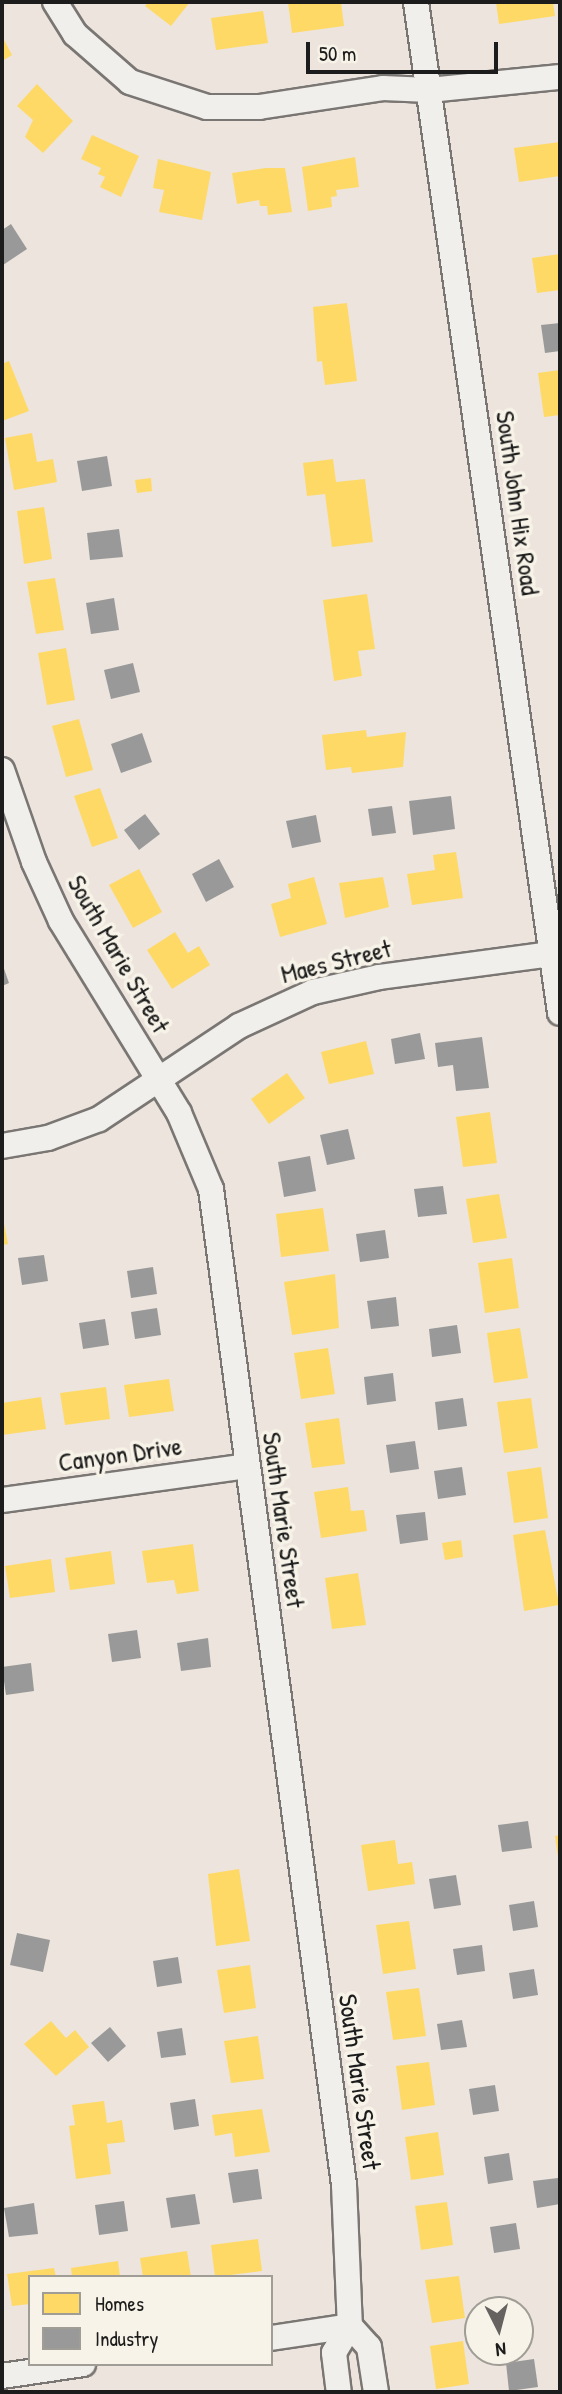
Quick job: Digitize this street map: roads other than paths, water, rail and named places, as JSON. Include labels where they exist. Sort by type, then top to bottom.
[{"type":"street","points":[[55,2],[75,34],[130,82],[175,100],[232,109],[383,88],[429,90],[560,77]]},
{"type":"street","name":"South John Hix Road","points":[[416,2],[560,1013]]},
{"type":"street","name":"South Marie Street","points":[[2,770],[34,862],[61,921],[160,1082],[198,1150],[211,1189],[344,2185],[350,2326],[334,2353],[339,2392]]},
{"type":"street","name":"Maes Street","points":[[2,1146],[74,1130],[160,1082],[239,1026],[313,992],[379,977],[552,954]]},
{"type":"street","name":"Canyon Drive","points":[[2,1500],[246,1466]]},
{"type":"street","points":[[273,2338],[350,2326],[369,2347],[376,2392]]},
{"type":"street","points":[[2,2376],[70,2366]]}]
